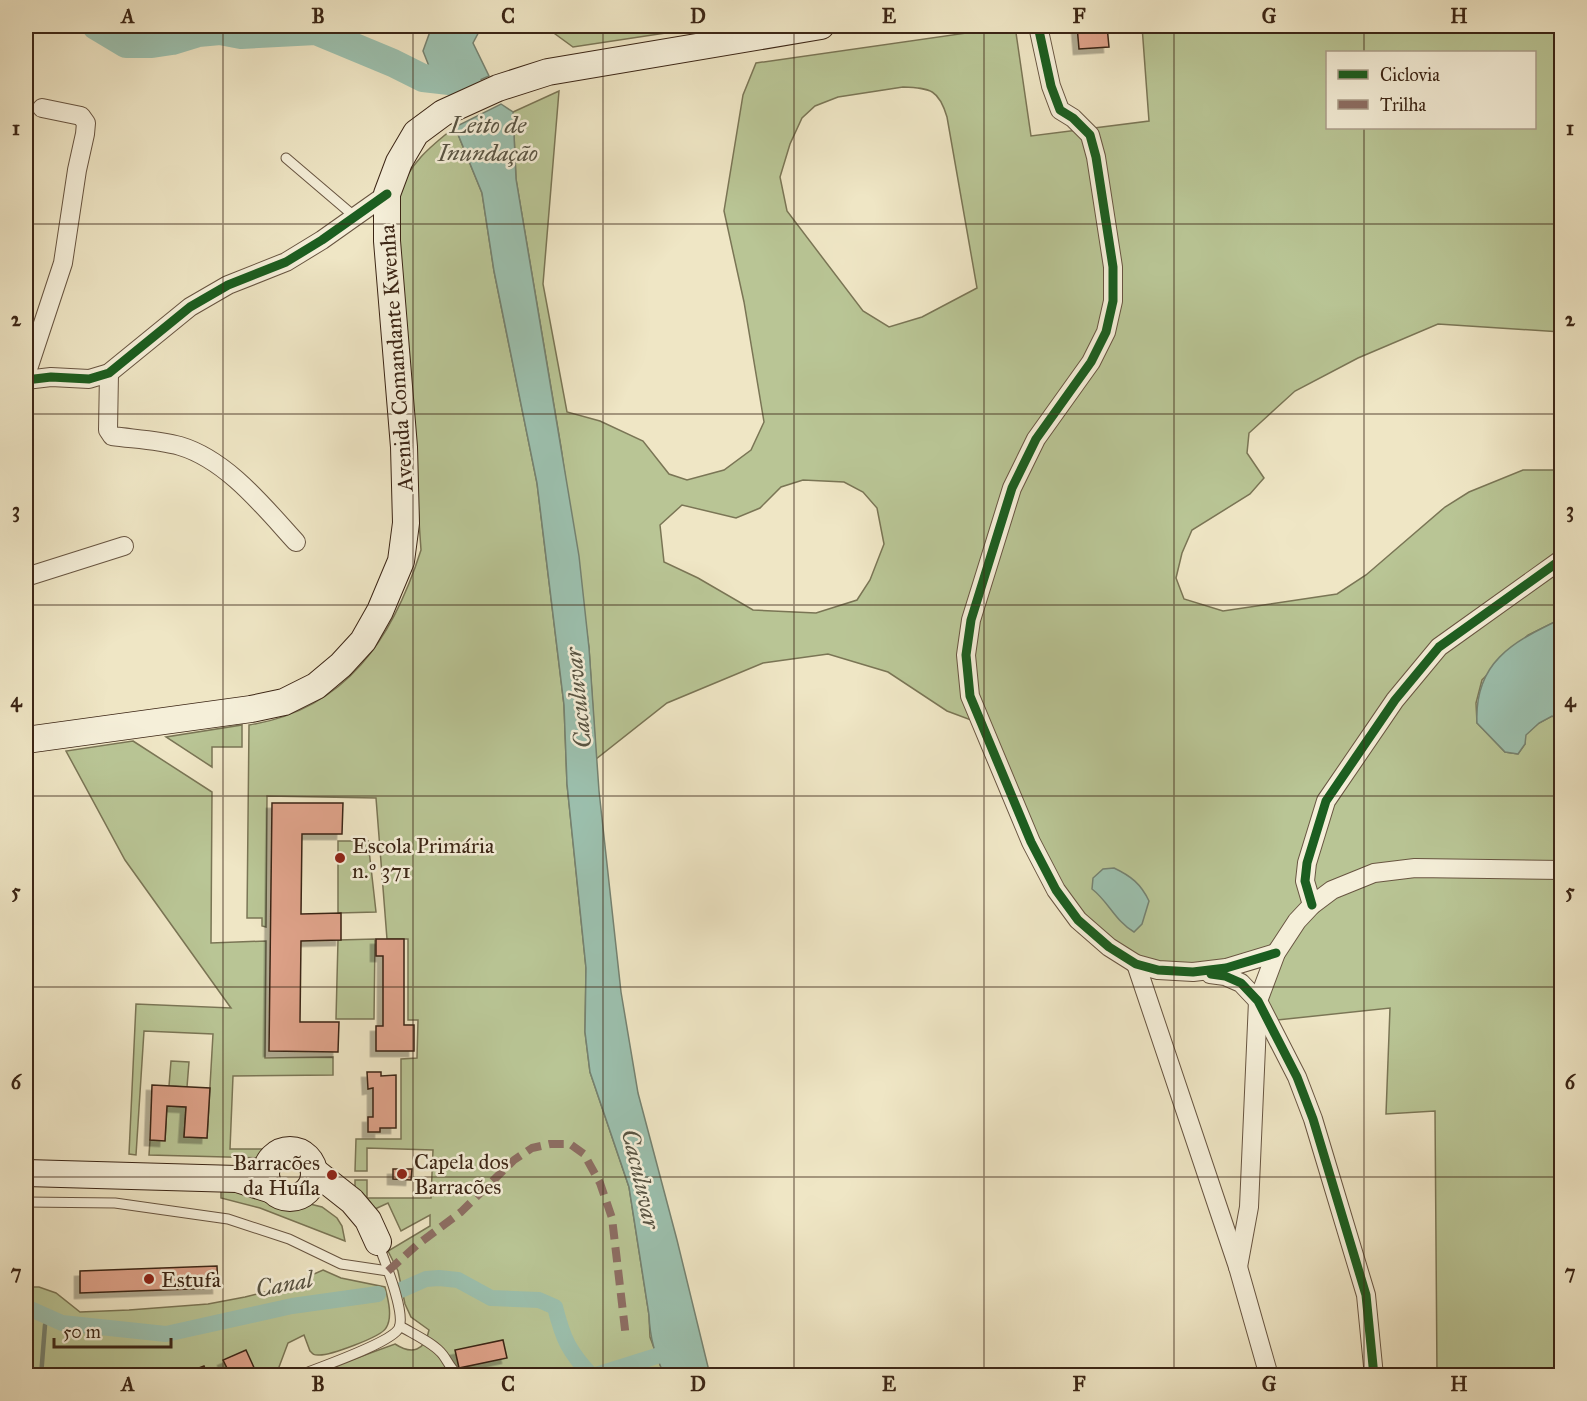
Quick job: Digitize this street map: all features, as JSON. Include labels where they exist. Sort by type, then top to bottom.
[{"type":"main road","name":"Avenida Comandante Kwenha","points":[[26,740],[250,709],[284,702],[316,686],[342,665],[363,641],[380,611],[401,561],[406,523],[404,447],[387,241],[387,194],[399,162],[416,133],[443,113],[498,88],[548,72],[821,26]]},
{"type":"main road","points":[[237,1179],[270,1161],[282,1151],[298,1151],[310,1161],[314,1172],[312,1184],[302,1195]]},
{"type":"main road","points":[[270,1161],[266,1176],[272,1190]]},
{"type":"main road","points":[[314,1172],[352,1201],[373,1231]]},
{"type":"main road","points":[[26,1173],[237,1179],[272,1190],[286,1198],[302,1195],[320,1197],[333,1202],[373,1231]]},
{"type":"street","points":[[1038,26],[1051,86],[1060,110],[1073,118],[1089,135],[1096,157],[1113,267],[1113,301],[1106,332],[1091,362],[1036,439],[1012,488],[971,620],[966,655],[970,696],[1031,842],[1056,890],[1078,921],[1108,947],[1136,964],[1158,970],[1225,976],[1242,983],[1258,1000],[1297,1077],[1313,1119],[1366,1296],[1374,1376]]},
{"type":"street","points":[[26,375],[63,263],[77,170],[85,134],[85,119],[81,116],[42,108]]},
{"type":"street","points":[[26,380],[51,377],[89,379],[109,373],[190,307],[228,285],[285,262],[322,240],[387,194]]},
{"type":"street","points":[[109,373],[108,430],[112,436],[180,446],[212,459],[259,502],[296,542]]},
{"type":"street","points":[[26,577],[124,546]]},
{"type":"street","points":[[1311,905],[1305,881],[1326,801],[1395,700],[1439,647],[1562,559]]},
{"type":"street","points":[[1238,1268],[1249,1207],[1258,1000],[1276,953],[1297,921],[1311,905],[1332,890],[1374,873],[1415,868],[1562,870]]},
{"type":"street","points":[[1193,972],[1226,969],[1276,953]]},
{"type":"street","points":[[1136,964],[1238,1268],[1269,1376]]},
{"type":"lane","points":[[286,158],[354,216]]},
{"type":"lane","points":[[26,1202],[115,1203],[228,1219],[289,1239],[341,1264],[388,1271]]},
{"type":"lane","points":[[299,1375],[380,1343],[395,1334],[400,1326],[399,1310],[388,1271],[373,1231]]},
{"type":"lane","points":[[400,1326],[440,1352],[457,1374],[463,1376]]},
{"type":"shaded area","points":[[553,26],[712,26],[573,47],[547,28]]},
{"type":"shaded area","points":[[1015,26],[1031,136],[1149,121],[1142,26],[1561,26],[1561,332],[1438,324],[1358,358],[1295,391],[1249,433],[1247,453],[1264,478],[1250,494],[1192,530],[1182,553],[1176,578],[1184,599],[1223,611],[1337,594],[1366,575],[1445,507],[1469,492],[1523,470],[1561,470],[1561,619],[1528,635],[1482,680],[1476,703],[1477,723],[1505,752],[1518,754],[1525,744],[1525,735],[1539,723],[1552,716],[1561,720],[1561,1375],[1437,1375],[1435,1111],[1386,1114],[1390,1008],[1268,1021],[1258,1001],[1276,953],[1158,970],[1078,920],[982,724],[947,711],[888,672],[828,654],[763,663],[667,703],[596,759],[589,648],[561,447],[516,179],[513,112],[559,91],[543,284],[567,412],[600,421],[643,441],[669,474],[687,480],[724,470],[751,450],[764,422],[744,302],[724,211],[743,95],[756,63]],"holes":[[[903,87],[921,88],[932,92],[944,108],[977,288],[922,317],[889,327],[863,311],[787,211],[780,177],[790,144],[802,118],[815,106],[838,97]],[[803,480],[844,482],[863,492],[877,508],[884,544],[870,580],[857,600],[816,613],[753,610],[698,578],[664,562],[660,525],[682,505],[736,518],[760,508],[781,487]]]},
{"type":"shaded area","points":[[455,127],[482,193],[494,271],[537,483],[564,705],[567,784],[586,968],[585,1032],[590,1072],[629,1187],[649,1315],[650,1337],[664,1375],[321,1375],[340,1364],[395,1344],[407,1349],[417,1349],[424,1343],[429,1330],[411,1317],[405,1304],[398,1271],[388,1251],[430,1226],[430,1215],[401,1231],[388,1203],[375,1209],[367,1198],[431,1198],[433,1150],[367,1148],[367,1171],[355,1171],[356,1139],[401,1139],[401,1059],[417,1058],[418,1020],[408,1020],[408,939],[387,939],[376,798],[267,796],[266,927],[262,926],[262,918],[247,918],[249,725],[283,717],[313,704],[339,686],[361,665],[380,640],[410,582],[421,550],[398,219],[399,195],[414,165]]},
{"type":"shaded area","points":[[242,725],[242,747],[212,747],[212,767],[166,737]]},
{"type":"shaded area","points":[[133,741],[212,792],[211,943],[266,941],[265,1058],[333,1057],[333,1075],[233,1076],[230,1149],[271,1149],[263,1158],[149,1155],[150,1140],[165,1140],[167,1106],[186,1107],[184,1137],[207,1138],[213,1034],[144,1031],[136,1155],[129,1154],[136,1004],[231,1008],[125,860],[66,751]]},
{"type":"shaded area","points":[[338,841],[368,841],[376,912],[338,913]]},
{"type":"shaded area","points":[[375,939],[374,1019],[336,1019],[338,940]]},
{"type":"shaded area","points":[[171,1061],[189,1062],[187,1087],[169,1086]]},
{"type":"shaded area","points":[[355,1180],[367,1180],[367,1198],[355,1189]]},
{"type":"shaded area","points":[[221,1190],[267,1195],[284,1203],[298,1201],[322,1207],[337,1218],[342,1226],[345,1241],[260,1208],[221,1198]]},
{"type":"shaded area","points":[[323,1270],[341,1278],[385,1287],[390,1313],[386,1328],[375,1336],[354,1345],[318,1355],[310,1351],[304,1335],[288,1343],[276,1375],[26,1376],[26,1287],[39,1287],[56,1293],[80,1312],[129,1310],[208,1304],[245,1297],[285,1287]]},
{"type":"water","points":[[432,26],[482,26],[473,43],[489,76],[451,93],[438,89],[423,51]]},
{"type":"water","name":"Leito de Inundação","points":[[501,104],[513,112],[516,179],[579,556],[589,648],[599,791],[621,992],[638,1093],[710,1375],[664,1375],[650,1332],[629,1187],[590,1072],[585,1032],[586,968],[567,784],[564,705],[537,483],[494,271],[482,193],[455,127]]},
{"type":"water","points":[[1561,619],[1561,720],[1552,716],[1539,723],[1526,735],[1525,744],[1518,754],[1505,752],[1477,723],[1482,685],[1489,670],[1512,646]]},
{"type":"water","points":[[1114,868],[1135,881],[1149,901],[1142,924],[1134,932],[1122,923],[1092,889],[1093,878],[1103,869]]},
{"type":"building","points":[[1077,26],[1107,26],[1109,47],[1079,49]]},
{"type":"building","points":[[272,803],[343,803],[342,834],[302,834],[301,914],[341,913],[341,940],[301,941],[300,1022],[339,1022],[338,1052],[269,1051]]},
{"type":"building","points":[[376,939],[404,939],[404,1025],[414,1025],[414,1051],[376,1051],[376,1026],[383,1026],[383,956],[376,956]]},
{"type":"building","points":[[367,1072],[381,1072],[381,1076],[396,1075],[396,1128],[380,1128],[380,1132],[368,1132],[368,1117],[373,1117],[373,1088],[368,1089]]},
{"type":"building","points":[[152,1085],[210,1088],[207,1138],[184,1137],[186,1107],[167,1106],[165,1141],[150,1140]]},
{"type":"building","name":"Capela dos Barracões","points":[[393,1169],[412,1169],[411,1180],[393,1179]]},
{"type":"building","name":"Estufa","points":[[217,1266],[218,1288],[80,1293],[80,1271]]},
{"type":"building","points":[[503,1340],[507,1358],[459,1368],[455,1350]]},
{"type":"building","points":[[246,1350],[256,1372],[250,1376],[231,1376],[223,1360]]},
{"type":"building","points":[[204,1366],[208,1376],[181,1376],[181,1375]]},
{"type":"waterway","points":[[96,26],[126,44],[152,44],[198,33],[220,31],[241,35],[316,31],[423,78],[467,83]]},
{"type":"waterway","name":"Canal","points":[[401,1290],[426,1279],[458,1280],[491,1298],[539,1300],[555,1307],[568,1344],[592,1376]]},
{"type":"waterway","name":"Canal","points":[[26,1307],[62,1323],[166,1334],[292,1306],[378,1294]]},
{"type":"waterway","points":[[41,1376],[45,1325]]},
{"type":"waterway","name":"Canal","points":[[593,1376],[663,1354],[677,1358]]},
{"type":"marked path","points":[[388,1271],[417,1245],[461,1212],[514,1160],[532,1148],[550,1144],[570,1144],[584,1154],[600,1183],[612,1218],[626,1338]]},
{"type":"cycle path","points":[[1038,26],[1051,86],[1060,110],[1073,118],[1090,135],[1096,157],[1113,267],[1113,301],[1106,332],[1091,362],[1036,439],[1012,488],[971,620],[966,655],[970,696],[1031,842],[1056,890],[1078,920],[1109,947],[1136,964],[1158,970],[1193,972],[1226,968],[1276,953]]},
{"type":"cycle path","points":[[26,380],[51,377],[89,379],[109,373],[190,307],[228,285],[286,262],[322,240],[387,194]]},
{"type":"cycle path","points":[[1312,905],[1305,881],[1307,863],[1326,801],[1395,700],[1439,647],[1562,559]]},
{"type":"cycle path","points":[[1211,974],[1225,976],[1241,983],[1258,1001],[1297,1077],[1313,1119],[1366,1295],[1374,1376]]},
{"type":"place","name":"Escola Primária n.º 371","points":[[340,858]]},
{"type":"place","name":"Capela dos Barracões","points":[[402,1174]]},
{"type":"place","name":"Barracões da Huíla","points":[[332,1175]]},
{"type":"place","name":"Estufa","points":[[149,1279]]},
{"type":"water label","name":"Caculuvar","points":[[578,698]]},
{"type":"water label","name":"Caculuvar","points":[[641,1179]]}]
